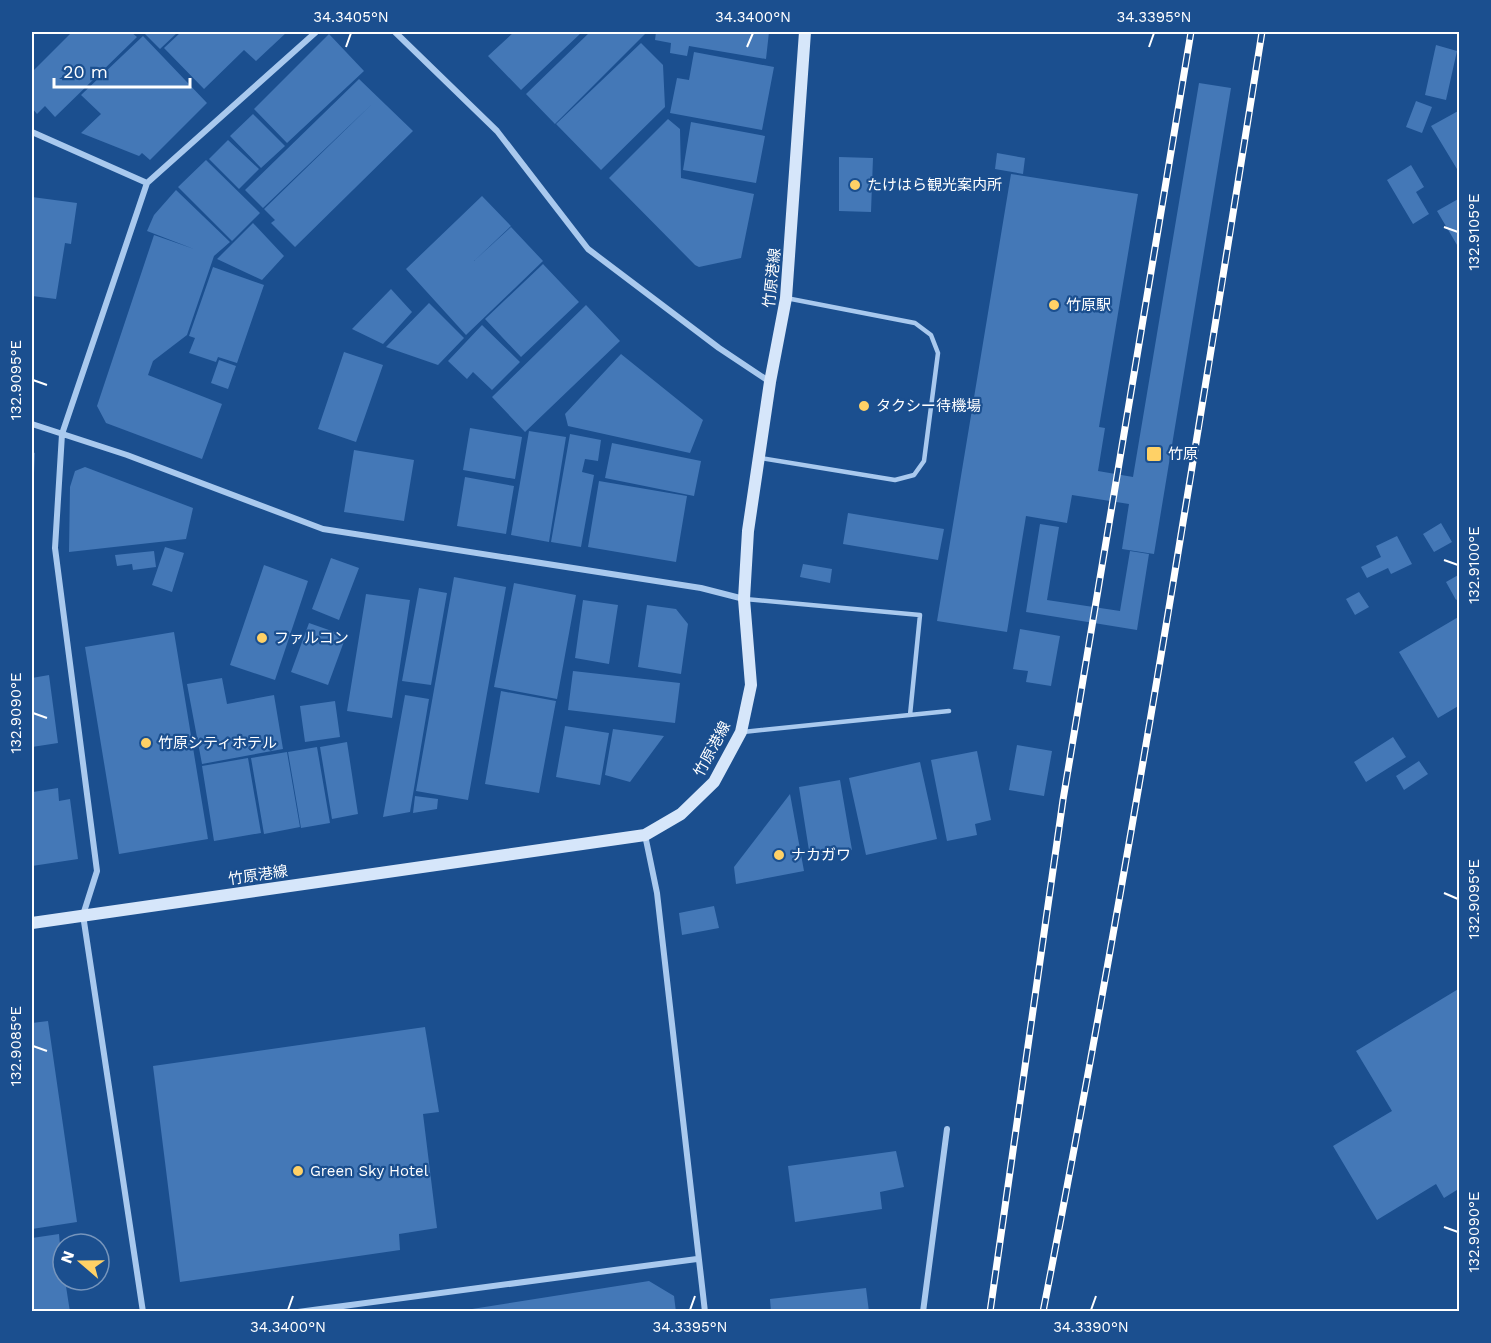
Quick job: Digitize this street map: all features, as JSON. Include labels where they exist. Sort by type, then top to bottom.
[{"type":"main road","name":"竹原港線","points":[[32,923],[645,835],[681,814],[714,783],[741,732],[751,685],[744,599],[748,531],[770,382],[786,298],[805,32]]},
{"type":"street","points":[[143,1311],[83,915],[97,871],[55,548],[62,434],[147,183],[316,32]]},
{"type":"street","points":[[395,32],[497,131],[588,249],[770,382]]},
{"type":"street","points":[[32,132],[147,183]]},
{"type":"street","points":[[32,424],[323,529],[701,588],[744,599]]},
{"type":"street","points":[[645,835],[657,893],[705,1311]]},
{"type":"street","points":[[923,1311],[947,1129]]},
{"type":"street","points":[[298,1311],[698,1259]]},
{"type":"lane","points":[[760,458],[895,480],[914,475],[924,461],[938,353],[931,336],[915,323],[786,298]]},
{"type":"lane","points":[[744,599],[920,615],[910,715]]},
{"type":"lane","points":[[741,732],[949,711]]},
{"type":"building","points":[[72,32],[131,32],[137,37],[55,117],[45,106],[37,114],[32,108],[32,72]]},
{"type":"building","points":[[143,32],[178,32],[160,49]]},
{"type":"building","points":[[181,32],[287,32],[256,61],[244,50],[204,89],[164,48]]},
{"type":"building","points":[[514,32],[582,32],[521,90],[488,56]]},
{"type":"building","points":[[590,32],[646,33],[555,124],[526,94]]},
{"type":"building","points":[[656,32],[769,32],[766,59],[689,46],[687,56],[670,53],[671,43],[655,40]]},
{"type":"building","points":[[329,34],[364,71],[287,143],[254,109]]},
{"type":"building","points":[[143,36],[207,103],[150,160],[142,153],[139,156],[81,133],[101,114],[81,95]]},
{"type":"building","points":[[641,43],[663,65],[665,107],[601,170],[556,124]]},
{"type":"building","points":[[1436,45],[1457,51],[1446,100],[1425,95]]},
{"type":"building","points":[[694,52],[774,67],[762,130],[670,113],[677,78],[689,80]]},
{"type":"building","points":[[359,79],[413,131],[295,247],[271,223],[275,220],[264,209],[372,104],[263,208],[245,190]]},
{"type":"building","name":"竹原駅","points":[[1199,83],[1231,88],[1154,554],[1122,549],[1129,504],[1072,495],[1067,523],[1026,516],[1007,632],[937,621],[1011,174],[1138,194],[1099,427],[1105,428],[1098,471],[1133,477]]},
{"type":"building","points":[[1416,101],[1432,107],[1422,133],[1406,127]]},
{"type":"building","points":[[1460,110],[1460,174],[1431,126]]},
{"type":"building","points":[[253,114],[285,146],[261,168],[230,136]]},
{"type":"building","points":[[668,119],[680,129],[681,178],[754,194],[741,258],[699,267],[695,265],[609,178]]},
{"type":"building","points":[[691,122],[765,136],[756,183],[683,170]]},
{"type":"building","points":[[228,140],[259,169],[239,189],[209,159]]},
{"type":"building","points":[[997,153],[1025,158],[1023,174],[995,169]]},
{"type":"building","name":"たけはら観光案内所","points":[[839,157],[873,158],[871,212],[839,211]]},
{"type":"building","points":[[206,160],[260,213],[232,241],[178,187]]},
{"type":"building","points":[[1411,165],[1424,187],[1416,192],[1429,214],[1413,224],[1387,180]]},
{"type":"building","points":[[176,190],[230,242],[214,256],[187,335],[153,361],[148,375],[222,404],[202,459],[106,423],[97,406],[154,235],[194,249],[147,231],[154,215]]},
{"type":"building","points":[[482,196],[511,226],[474,261],[511,227],[543,261],[466,335],[406,269]]},
{"type":"building","points":[[32,197],[77,203],[71,244],[65,243],[56,299],[32,296]]},
{"type":"building","points":[[1460,198],[1460,250],[1437,211]]},
{"type":"building","points":[[253,223],[284,256],[262,280],[217,259]]},
{"type":"building","points":[[543,264],[579,302],[521,357],[485,319]]},
{"type":"building","points":[[213,267],[264,285],[237,363],[218,357],[216,362],[189,353],[195,338],[189,336]]},
{"type":"building","points":[[391,289],[412,312],[383,344],[352,329]]},
{"type":"building","points":[[429,303],[464,338],[438,365],[386,347]]},
{"type":"building","points":[[586,305],[620,341],[525,432],[492,397]]},
{"type":"building","points":[[482,325],[520,362],[492,390],[473,372],[467,379],[448,361]]},
{"type":"building","points":[[344,352],[383,365],[356,442],[318,429]]},
{"type":"building","points":[[621,354],[703,420],[690,453],[568,426],[565,414]]},
{"type":"building","points":[[219,360],[236,366],[228,389],[211,383]]},
{"type":"building","points":[[470,428],[522,437],[515,479],[463,470]]},
{"type":"building","points":[[529,431],[566,437],[549,542],[511,535]]},
{"type":"building","points":[[570,434],[601,440],[598,461],[585,459],[582,472],[594,475],[581,547],[551,542]]},
{"type":"building","points":[[612,443],[701,461],[694,496],[605,478]]},
{"type":"building","points":[[354,450],[414,460],[404,521],[344,512]]},
{"type":"building","points":[[32,452],[35,453],[33,493],[32,493]]},
{"type":"building","points":[[85,467],[193,508],[186,539],[69,552],[70,487],[75,471]]},
{"type":"building","points":[[465,477],[514,486],[506,534],[457,526]]},
{"type":"building","points":[[599,481],[687,496],[676,562],[588,547]]},
{"type":"building","points":[[848,513],[944,529],[938,560],[843,544]]},
{"type":"building","points":[[1441,523],[1452,542],[1434,552],[1423,534]]},
{"type":"building","points":[[1040,524],[1059,527],[1047,600],[1120,611],[1130,551],[1149,554],[1137,630],[1026,612]]},
{"type":"building","points":[[1397,536],[1412,564],[1391,574],[1388,568],[1367,578],[1361,567],[1381,557],[1376,546]]},
{"type":"building","points":[[165,547],[184,553],[172,592],[152,585]]},
{"type":"building","points":[[154,551],[156,567],[133,570],[132,564],[117,566],[115,555]]},
{"type":"building","points":[[331,558],[359,568],[339,620],[312,609]]},
{"type":"building","points":[[803,564],[832,569],[830,583],[800,577]]},
{"type":"building","points":[[264,565],[308,581],[275,680],[230,665]]},
{"type":"building","points":[[1460,574],[1460,598],[1456,600],[1446,582]]},
{"type":"building","points":[[454,577],[506,587],[468,800],[416,791]]},
{"type":"building","points":[[514,583],[576,595],[557,699],[494,687]]},
{"type":"building","points":[[419,588],[447,593],[431,685],[402,681]]},
{"type":"building","points":[[1359,592],[1369,607],[1355,615],[1346,599]]},
{"type":"building","points":[[366,594],[410,600],[392,718],[347,711]]},
{"type":"building","points":[[583,600],[618,605],[609,664],[575,658]]},
{"type":"building","points":[[647,605],[676,609],[688,624],[681,674],[638,667]]},
{"type":"building","points":[[1460,616],[1460,705],[1438,718],[1399,652]]},
{"type":"building","points":[[309,623],[346,636],[328,685],[291,672]]},
{"type":"building","points":[[1020,629],[1060,636],[1051,686],[1026,682],[1028,671],[1013,669]]},
{"type":"building","name":"竹原シティホテル","points":[[174,632],[208,839],[119,854],[85,647]]},
{"type":"building","points":[[573,671],[680,683],[675,723],[568,710]]},
{"type":"building","points":[[49,675],[58,743],[32,747],[32,678]]},
{"type":"building","points":[[222,678],[227,704],[274,695],[283,749],[202,764],[187,684]]},
{"type":"building","points":[[501,691],[556,701],[539,793],[485,784]]},
{"type":"building","points":[[405,695],[429,699],[410,812],[383,817]]},
{"type":"building","points":[[335,701],[340,737],[305,742],[300,706]]},
{"type":"building","points":[[565,726],[609,733],[600,785],[556,777]]},
{"type":"building","points":[[613,729],[664,736],[630,782],[605,775]]},
{"type":"building","points":[[1393,737],[1406,757],[1366,782],[1354,762]]},
{"type":"building","points":[[347,742],[358,814],[332,819],[320,747]]},
{"type":"building","points":[[1017,745],[1052,751],[1044,796],[1009,790]]},
{"type":"building","points":[[317,747],[330,823],[301,828],[288,752]]},
{"type":"building","points":[[977,751],[991,820],[975,824],[977,835],[947,841],[931,760]]},
{"type":"building","points":[[287,752],[300,827],[264,834],[251,758]]},
{"type":"building","points":[[248,758],[261,833],[214,841],[202,766]]},
{"type":"building","points":[[1419,761],[1428,774],[1404,790],[1396,776]]},
{"type":"building","points":[[920,762],[937,839],[866,855],[849,778]]},
{"type":"building","points":[[840,780],[852,850],[810,857],[799,787]]},
{"type":"building","points":[[58,788],[59,801],[70,799],[78,859],[32,866],[33,792]]},
{"type":"building","points":[[790,794],[804,871],[736,884],[734,867]]},
{"type":"building","points":[[415,796],[438,799],[437,809],[413,813]]},
{"type":"building","points":[[714,906],[719,928],[682,935],[679,913]]},
{"type":"building","points":[[1460,988],[1460,1188],[1444,1198],[1436,1184],[1377,1220],[1333,1146],[1392,1111],[1356,1051]]},
{"type":"building","points":[[48,1021],[77,1222],[32,1229],[32,1023]]},
{"type":"building","name":"Green Sky Hotel","points":[[425,1027],[439,1112],[423,1114],[437,1228],[399,1234],[400,1250],[180,1282],[153,1066]]},
{"type":"building","points":[[896,1151],[904,1187],[880,1192],[882,1209],[795,1222],[788,1166]]},
{"type":"building","points":[[51,1235],[51,1292],[67,1292],[70,1312],[32,1312],[32,1238]]},
{"type":"building","points":[[649,1281],[674,1296],[676,1312],[453,1312]]},
{"type":"building","points":[[866,1288],[869,1312],[771,1312],[770,1299]]},
{"type":"railway","points":[[990,1312],[1063,800],[1191,32]]},
{"type":"railway","points":[[1043,1312],[1131,833],[1262,32]]},
{"type":"place","name":"たけはら観光案内所","points":[[855,185]]},
{"type":"place","name":"竹原駅","points":[[1054,305]]},
{"type":"place","name":"タクシー待機場","points":[[864,406]]},
{"type":"place","name":"竹原","points":[[1154,454]]},
{"type":"place","name":"ファルコン","points":[[262,638]]},
{"type":"place","name":"竹原シティホテル","points":[[146,743]]},
{"type":"place","name":"ナカガワ","points":[[779,855]]},
{"type":"place","name":"Green Sky Hotel","points":[[298,1171]]}]
